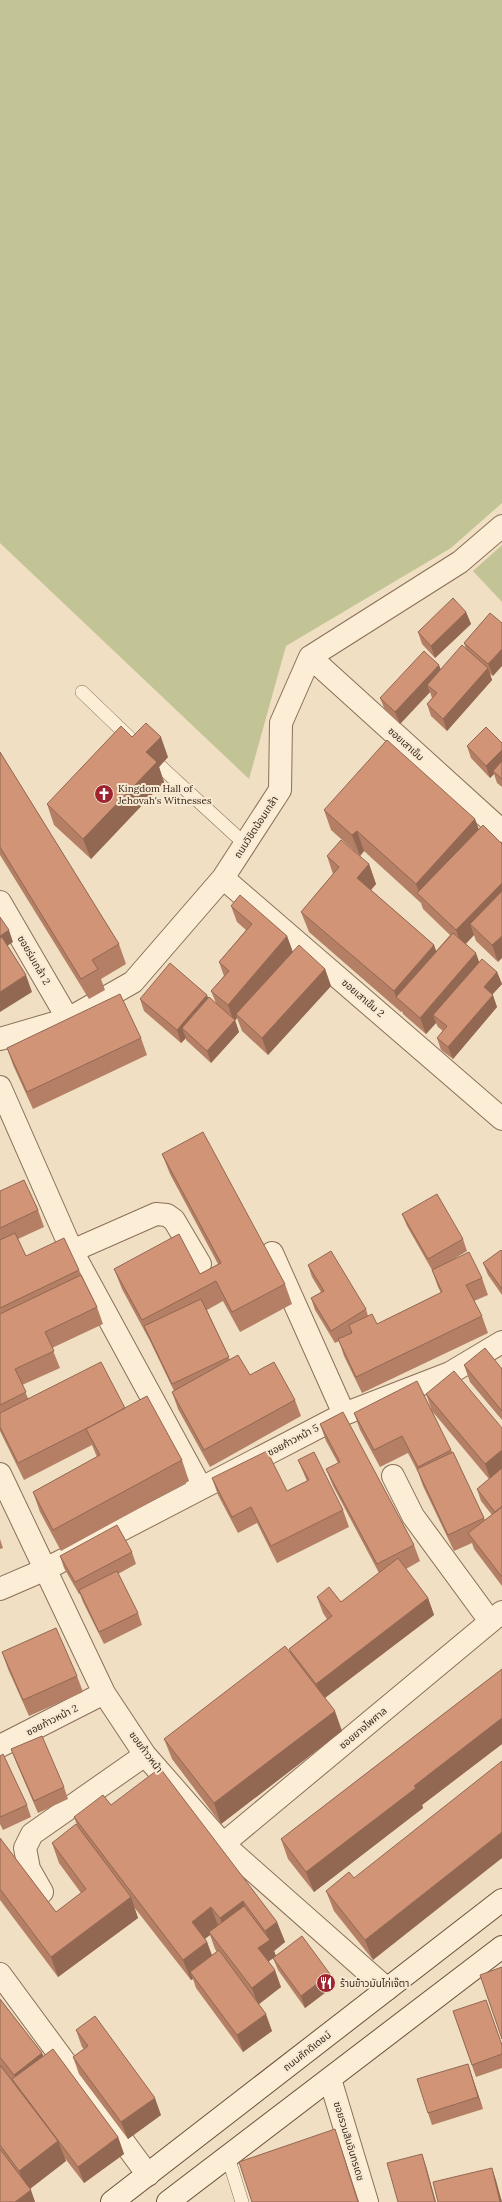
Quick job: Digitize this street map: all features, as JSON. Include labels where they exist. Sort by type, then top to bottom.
[{"type":"street","points":[[310,657],[460,562],[502,526]]},
{"type":"street","name":"ซอยเสาเข็ม","points":[[310,657],[502,831]]},
{"type":"street","name":"ถนนวิชิตน้อมเกล้า","points":[[0,1039],[68,1018],[133,982],[223,878],[280,790],[281,723],[310,657]]},
{"type":"street","name":"ซอยเสาเข็ม 2","points":[[223,878],[502,1119]]},
{"type":"street","name":"ซอยร่มเกล้า 2","points":[[0,902],[68,1018]]},
{"type":"street","points":[[0,1087],[72,1251],[201,1488]]},
{"type":"street","points":[[72,1251],[156,1214],[167,1215],[174,1220],[200,1264]]},
{"type":"street","points":[[272,1253],[344,1414]]},
{"type":"street","name":"ซอยก้าวหน้า 5","points":[[0,1589],[44,1570],[344,1414],[450,1373],[502,1342]]},
{"type":"street","points":[[450,1373],[466,1391]]},
{"type":"street","name":"ซอยก้าวหน้า","points":[[0,1474],[44,1570],[104,1693],[145,1755],[223,1844],[387,1989]]},
{"type":"street","points":[[393,1476],[413,1516],[496,1616]]},
{"type":"street","name":"ซอยยางไพศาล","points":[[223,1844],[496,1616]]},
{"type":"street","name":"ซอยก้าวหน้า 2","points":[[0,1746],[104,1693]]},
{"type":"street","points":[[42,1892],[29,1869],[25,1848],[32,1834],[145,1755]]},
{"type":"street","name":"ถนนศักดิเดชน์","points":[[112,2202],[502,1900]]},
{"type":"street","points":[[168,2202],[502,1947]]},
{"type":"street","points":[[0,1974],[148,2175]]},
{"type":"street","name":"ซอยรวมสินอินทรเดช","points":[[330,2079],[367,2202]]},
{"type":"lane","points":[[82,692],[140,747]]},
{"type":"lane","points":[[160,766],[246,844]]},
{"type":"lane","points":[[228,2157],[242,2202]]},
{"type":"green space","points":[[0,0],[502,0],[502,503],[451,548],[286,646],[249,779],[0,543]]},
{"type":"green space","points":[[502,545],[502,602],[473,571]]},
{"type":"building","points":[[453,598],[466,612],[431,646],[418,632]]},
{"type":"building","points":[[490,613],[502,623],[502,649],[488,664],[464,643]]},
{"type":"building","points":[[462,645],[488,668],[443,719],[427,704],[437,693],[427,685]]},
{"type":"building","points":[[424,651],[439,665],[395,712],[380,698]]},
{"type":"building","points":[[146,723],[161,737],[146,752],[157,762],[83,839],[47,804],[121,726],[132,737]]},
{"type":"building","points":[[486,727],[502,743],[502,750],[486,766],[467,746]]},
{"type":"building","points":[[387,740],[475,819],[416,884],[357,831],[352,835],[324,810]]},
{"type":"building","points":[[0,752],[119,944],[92,960],[98,969],[81,979],[0,847]]},
{"type":"building","points":[[502,761],[502,779],[493,771]]},
{"type":"building","points":[[483,825],[502,844],[502,883],[456,930],[417,893]]},
{"type":"building","points":[[341,840],[369,864],[357,878],[434,945],[394,991],[301,912],[339,867],[327,856]]},
{"type":"building","points":[[502,891],[502,936],[492,945],[470,924]]},
{"type":"building","points":[[240,895],[287,936],[228,1005],[211,991],[229,971],[219,962],[252,924],[231,906]]},
{"type":"building","points":[[0,917],[9,930],[0,936]]},
{"type":"building","points":[[453,933],[476,953],[420,1018],[396,997]]},
{"type":"building","points":[[2,937],[26,975],[0,992],[0,938]]},
{"type":"building","points":[[299,945],[325,969],[262,1038],[236,1014]]},
{"type":"building","points":[[482,959],[497,972],[484,987],[493,995],[448,1047],[437,1038],[447,1026],[433,1015]]},
{"type":"building","points":[[170,963],[207,995],[177,1030],[140,999]]},
{"type":"building","points":[[120,994],[141,1038],[27,1092],[7,1048]]},
{"type":"building","points":[[209,997],[235,1020],[207,1051],[182,1028]]},
{"type":"building","points":[[203,1132],[285,1284],[232,1312],[216,1281],[142,1320],[114,1269],[179,1234],[200,1274],[221,1263],[162,1154]]},
{"type":"building","points":[[24,1180],[38,1210],[0,1228],[0,1191]]},
{"type":"building","points":[[437,1194],[463,1239],[428,1259],[402,1214]]},
{"type":"building","points":[[15,1233],[26,1256],[64,1238],[79,1270],[0,1308],[0,1240]]},
{"type":"building","points":[[501,1250],[502,1251],[502,1289],[483,1263]]},
{"type":"building","points":[[331,1251],[366,1309],[331,1331],[311,1298],[324,1291],[308,1265]]},
{"type":"building","points":[[469,1252],[482,1278],[466,1285],[482,1316],[356,1377],[338,1339],[352,1333],[349,1325],[372,1314],[377,1324],[442,1292],[432,1270]]},
{"type":"building","points":[[81,1275],[97,1307],[45,1332],[54,1351],[15,1369],[26,1392],[0,1405],[0,1314]]},
{"type":"building","points":[[201,1299],[229,1357],[172,1384],[144,1326]]},
{"type":"building","points":[[485,1348],[502,1369],[502,1411],[464,1365]]},
{"type":"building","points":[[238,1355],[250,1375],[274,1362],[295,1400],[204,1450],[172,1392]]},
{"type":"building","points":[[101,1362],[125,1408],[18,1463],[0,1427],[0,1413]]},
{"type":"building","points":[[454,1371],[502,1428],[502,1450],[485,1464],[426,1394]]},
{"type":"building","points":[[417,1381],[451,1450],[418,1467],[402,1436],[374,1450],[354,1413]]},
{"type":"building","points":[[147,1396],[182,1460],[53,1530],[33,1492],[100,1455],[86,1429]]},
{"type":"building","points":[[343,1412],[414,1545],[377,1564],[326,1469],[340,1462],[320,1424]]},
{"type":"building","points":[[267,1451],[287,1491],[309,1480],[298,1460],[314,1452],[343,1510],[271,1546],[251,1507],[232,1517],[212,1478]]},
{"type":"building","points":[[453,1452],[484,1518],[448,1535],[417,1469]]},
{"type":"building","points":[[502,1468],[502,1506],[495,1512],[477,1489]]},
{"type":"building","points":[[502,1507],[502,1577],[468,1533]]},
{"type":"building","points":[[117,1525],[132,1552],[75,1582],[60,1556]]},
{"type":"building","points":[[398,1558],[428,1598],[316,1684],[289,1649],[332,1616],[317,1597],[329,1587],[341,1602]]},
{"type":"building","points":[[117,1571],[138,1613],[99,1632],[79,1590]]},
{"type":"building","points":[[56,1628],[77,1676],[23,1700],[2,1652]]},
{"type":"building","points":[[285,1646],[335,1711],[214,1803],[164,1739]]},
{"type":"building","points":[[502,1669],[502,1718],[414,1786],[416,1788],[306,1872],[281,1839]]},
{"type":"building","points":[[42,1736],[64,1787],[34,1801],[11,1749]]},
{"type":"building","points":[[3,1754],[27,1805],[0,1817],[0,1756]]},
{"type":"building","points":[[502,1761],[502,1832],[365,1940],[326,1891],[349,1872],[354,1878]]},
{"type":"building","points":[[160,1768],[277,1922],[265,1931],[243,1901],[220,1918],[211,1907],[192,1922],[207,1942],[183,1960],[74,1817],[103,1795],[111,1805]]},
{"type":"building","points":[[76,1824],[131,1897],[51,1957],[0,1889],[0,1838],[56,1912],[86,1889],[52,1843]]},
{"type":"building","points":[[244,1906],[270,1940],[258,1948],[275,1970],[252,1988],[209,1932]]},
{"type":"building","points":[[302,1936],[330,1974],[301,1996],[273,1958]]},
{"type":"building","points":[[219,1950],[266,2014],[237,2035],[190,1972]]},
{"type":"building","points":[[502,1967],[502,2039],[480,1975]]},
{"type":"building","points":[[0,1999],[42,2053],[14,2075],[0,2057]]},
{"type":"building","points":[[486,2000],[502,2045],[502,2054],[472,2065],[453,2011]]},
{"type":"building","points":[[95,2016],[155,2098],[121,2122],[73,2057],[88,2046],[76,2030]]},
{"type":"building","points":[[53,2049],[118,2137],[78,2167],[12,2079]]},
{"type":"building","points":[[468,2064],[478,2097],[428,2113],[417,2079]]},
{"type":"building","points":[[0,2065],[58,2141],[19,2171],[0,2145]]},
{"type":"building","points":[[335,2129],[358,2202],[252,2202],[239,2162]]},
{"type":"building","points":[[0,2149],[31,2190],[15,2202],[0,2202]]},
{"type":"building","points":[[422,2154],[435,2202],[398,2202],[387,2163]]},
{"type":"building","points":[[492,2168],[500,2202],[438,2202],[433,2182]]},
{"type":"place","name":"Kingdom Hall of Jehovah's Witnesses","points":[[104,794]]},
{"type":"place","name":"ร้านข้าวมันไก่เจ๊ตา","points":[[326,1983]]}]
